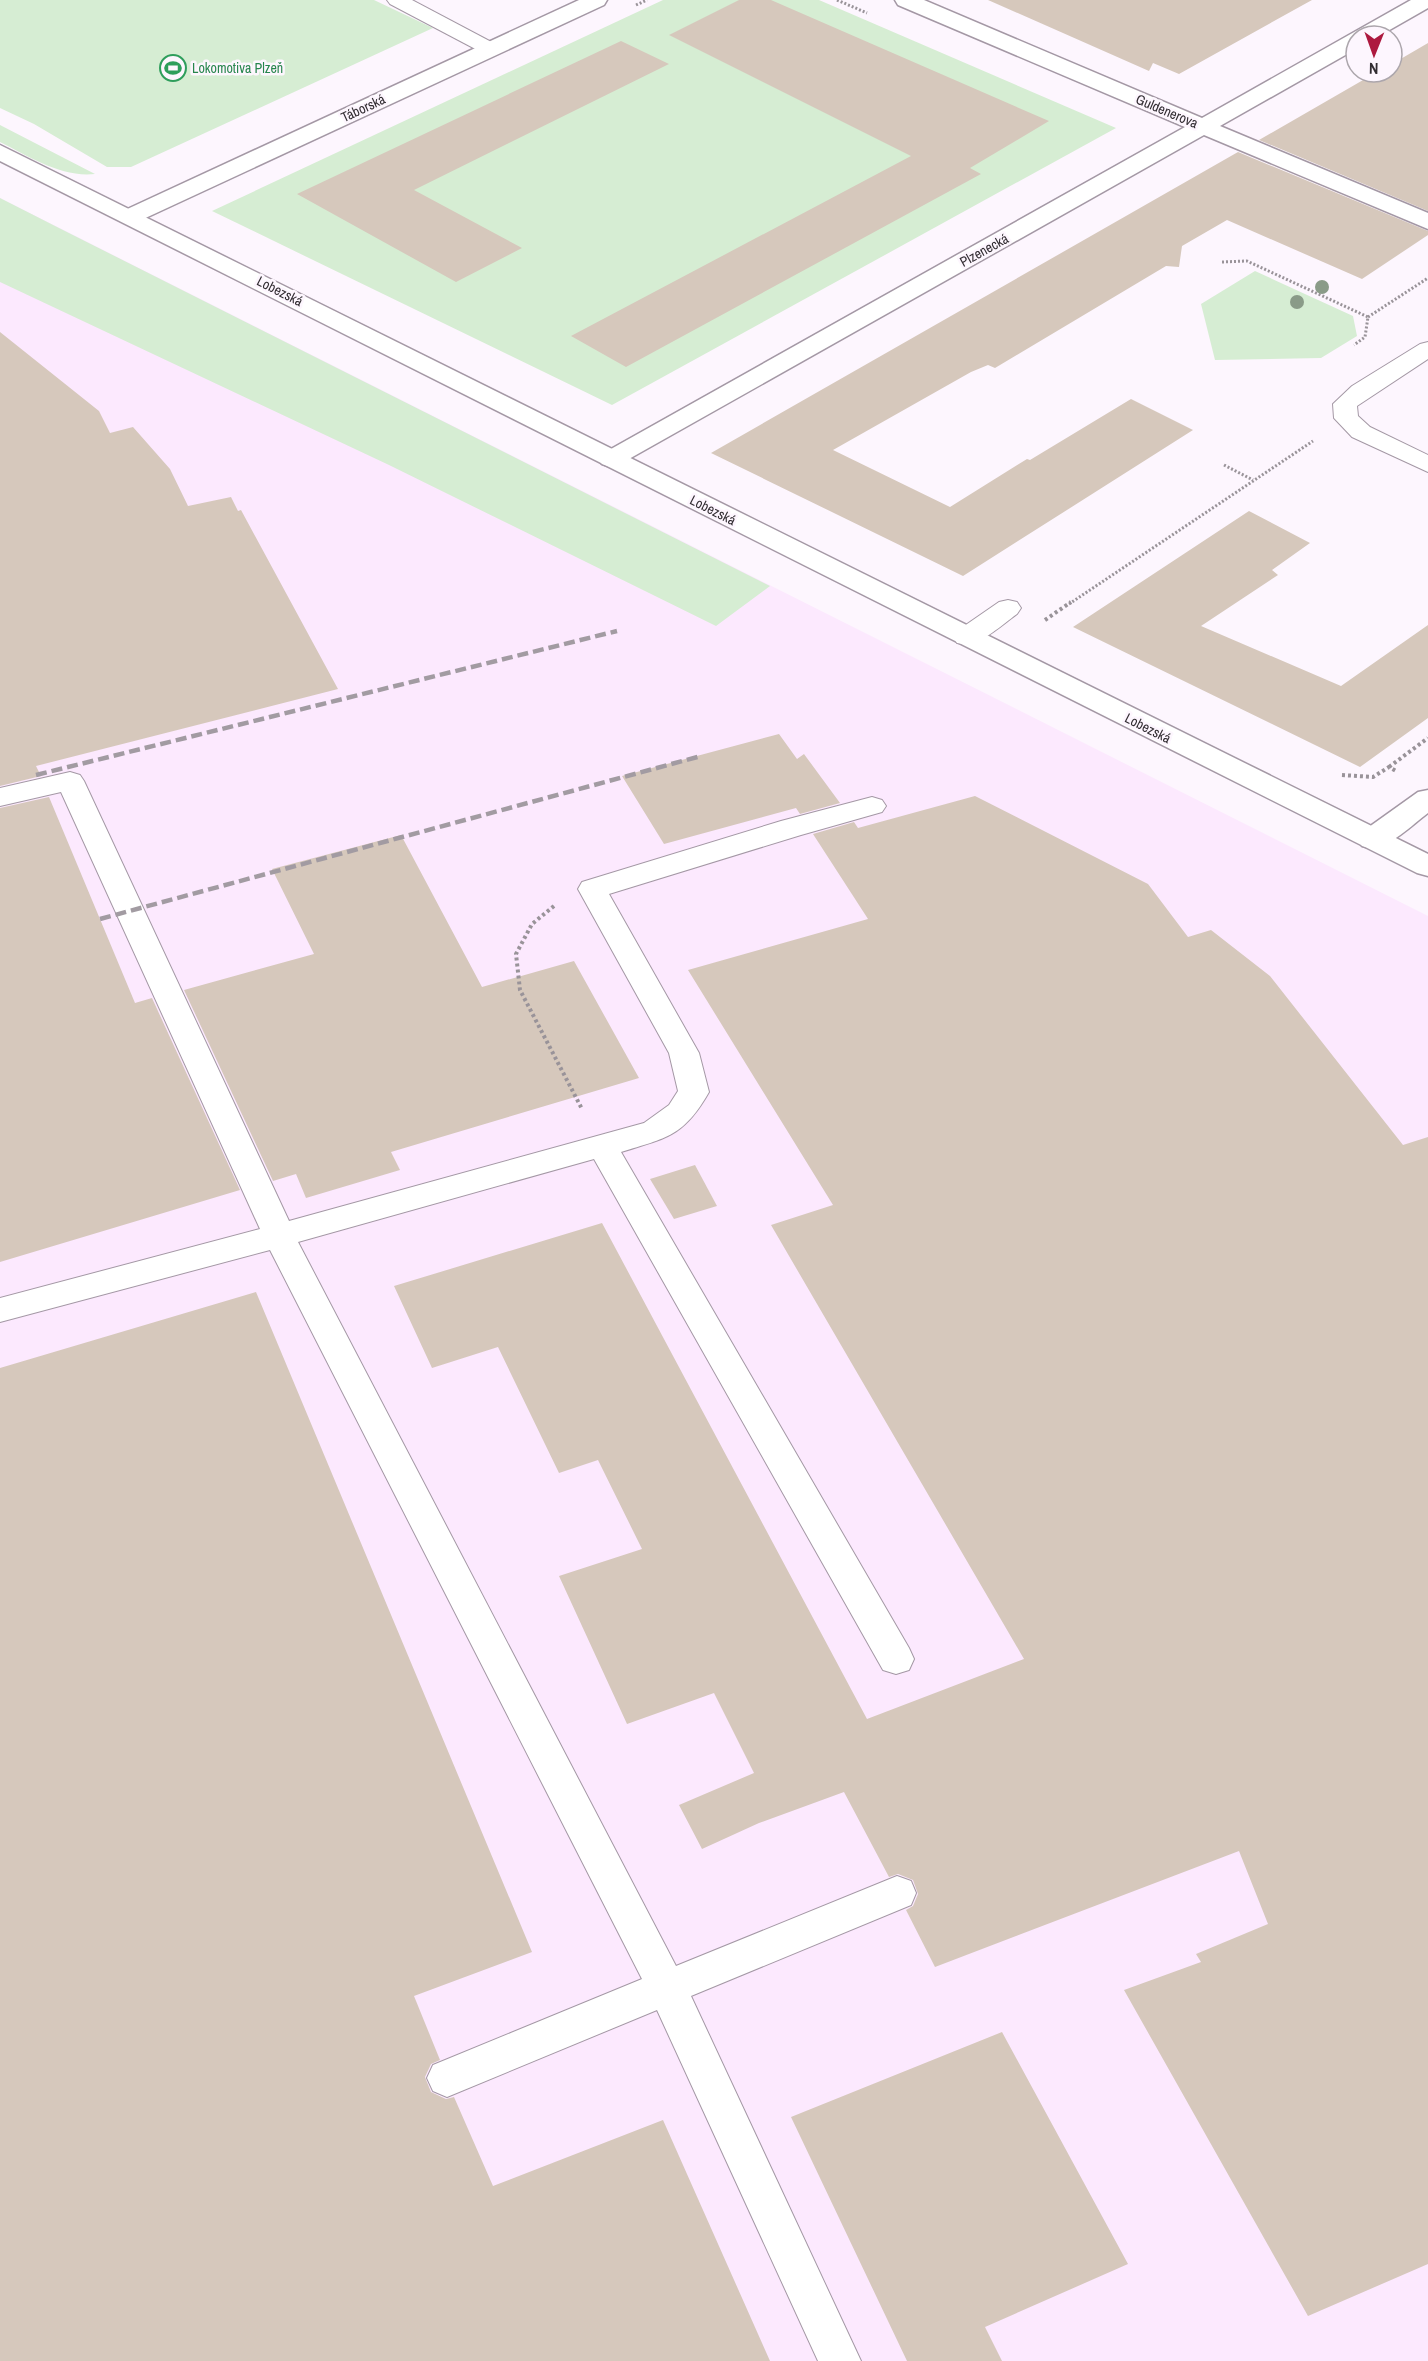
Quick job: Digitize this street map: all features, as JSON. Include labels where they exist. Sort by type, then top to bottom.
[{"type":"street","name":"Táborská","points":[[131,216],[596,0]]},
{"type":"street","name":"Guldenerova","points":[[906,0],[1428,222]]},
{"type":"street","points":[[1385,24],[1427,0]]},
{"type":"street","name":"Plzenecká","points":[[611,459],[1344,47]]},
{"type":"street","name":"Lobezská","points":[[0,152],[1428,866]]},
{"type":"street","points":[[1372,839],[1428,799]]},
{"type":"lane","points":[[397,0],[490,49]]},
{"type":"lane","points":[[1428,349],[1360,391],[1345,404],[1346,418],[1360,432],[1428,465]]},
{"type":"lane","points":[[966,637],[1008,608]]},
{"type":"lane","points":[[0,797],[70,781],[280,1235],[667,1988],[840,2361]]},
{"type":"lane","points":[[0,1310],[654,1131],[680,1113],[694,1092],[684,1053],[592,889],[872,806]]},
{"type":"lane","points":[[602,1146],[896,1659]]},
{"type":"lane","points":[[447,2078],[897,1893]]},
{"type":"path","points":[[837,0],[870,14]]},
{"type":"path","points":[[1222,262],[1247,261],[1368,316]]},
{"type":"path","points":[[1360,391],[1327,364],[1365,337],[1368,316],[1428,278]]},
{"type":"path","points":[[1008,608],[1040,624],[1346,418]]},
{"type":"path","points":[[1224,465],[1254,480]]},
{"type":"path","points":[[1333,770],[1343,775],[1373,777],[1428,738]]},
{"type":"path","points":[[1389,767],[1399,772]]},
{"type":"path","points":[[592,889],[559,903],[532,924],[516,954],[520,990],[602,1146]]},
{"type":"shaded area","points":[[0,198],[1428,916],[1428,2361],[0,2361]]},
{"type":"green space","name":"Lokomotiva Plzeň","points":[[0,0],[374,0],[433,28],[131,167],[107,167],[34,124],[0,108]]},
{"type":"green space","points":[[663,0],[819,0],[1116,128],[612,405],[212,211]]},
{"type":"green space","points":[[0,125],[95,174],[70,173],[46,165],[0,142]]},
{"type":"green space","points":[[0,198],[770,586],[716,626],[389,465],[0,282]]},
{"type":"green space","points":[[1255,271],[1353,316],[1357,336],[1321,358],[1215,360],[1201,304]]},
{"type":"building","points":[[739,0],[771,0],[1049,121],[970,168],[981,174],[626,367],[571,336],[911,156],[669,35]]},
{"type":"building","points":[[988,0],[1312,0],[1179,74],[1153,63],[1149,71]]},
{"type":"building","points":[[621,41],[669,64],[414,190],[522,248],[456,282],[297,194]]},
{"type":"building","points":[[1428,43],[1428,211],[1259,140],[1356,84],[1404,84],[1404,57]]},
{"type":"building","points":[[1238,152],[1428,231],[1428,235],[1362,279],[1227,220],[1182,246],[1179,267],[1166,266],[995,368],[988,365],[971,372],[833,450],[950,507],[1131,399],[1193,430],[963,576],[711,453]]},
{"type":"building","points":[[0,332],[99,411],[110,433],[133,427],[170,469],[188,506],[231,497],[238,511],[241,510],[338,689],[36,766],[41,776],[0,786]]},
{"type":"building","points":[[1249,511],[1310,543],[1272,570],[1278,575],[1201,626],[1341,686],[1428,625],[1428,718],[1360,767],[1073,627]]},
{"type":"building","points":[[779,734],[797,759],[804,754],[840,803],[800,814],[796,808],[664,844],[622,776]]},
{"type":"building","points":[[975,796],[1148,884],[1188,937],[1211,930],[1270,976],[1403,1145],[1428,1137],[1428,2264],[1308,2316],[1124,1990],[1201,1962],[1196,1954],[1268,1924],[1239,1851],[935,1967],[906,1910],[913,1906],[918,1894],[913,1880],[898,1874],[889,1877],[844,1792],[759,1823],[702,1849],[679,1805],[754,1773],[714,1693],[627,1724],[559,1576],[642,1549],[598,1460],[559,1473],[498,1347],[432,1368],[394,1286],[602,1223],[867,1719],[1024,1659],[771,1225],[833,1205],[688,970],[868,919],[813,834],[854,822],[858,828]]},
{"type":"building","points":[[49,797],[135,1003],[152,998],[240,1190],[0,1262],[0,808]]},
{"type":"building","points":[[401,835],[482,987],[574,961],[639,1078],[391,1152],[400,1170],[306,1198],[296,1174],[273,1181],[184,990],[314,954],[272,869]]},
{"type":"building","points":[[695,1165],[717,1206],[674,1219],[650,1179]]},
{"type":"building","points":[[256,1292],[532,1952],[414,1996],[440,2060],[431,2064],[425,2077],[431,2092],[446,2099],[454,2097],[493,2186],[663,2120],[770,2361],[0,2361],[0,1368]]},
{"type":"building","points":[[1002,2032],[1128,2264],[985,2327],[1002,2361],[907,2361],[791,2117]]},
{"type":"railway","points":[[36,775],[617,631]]},
{"type":"railway","points":[[100,919],[701,756]]},
{"type":"place","name":"Lokomotiva Plzeň","points":[[173,68]]}]
